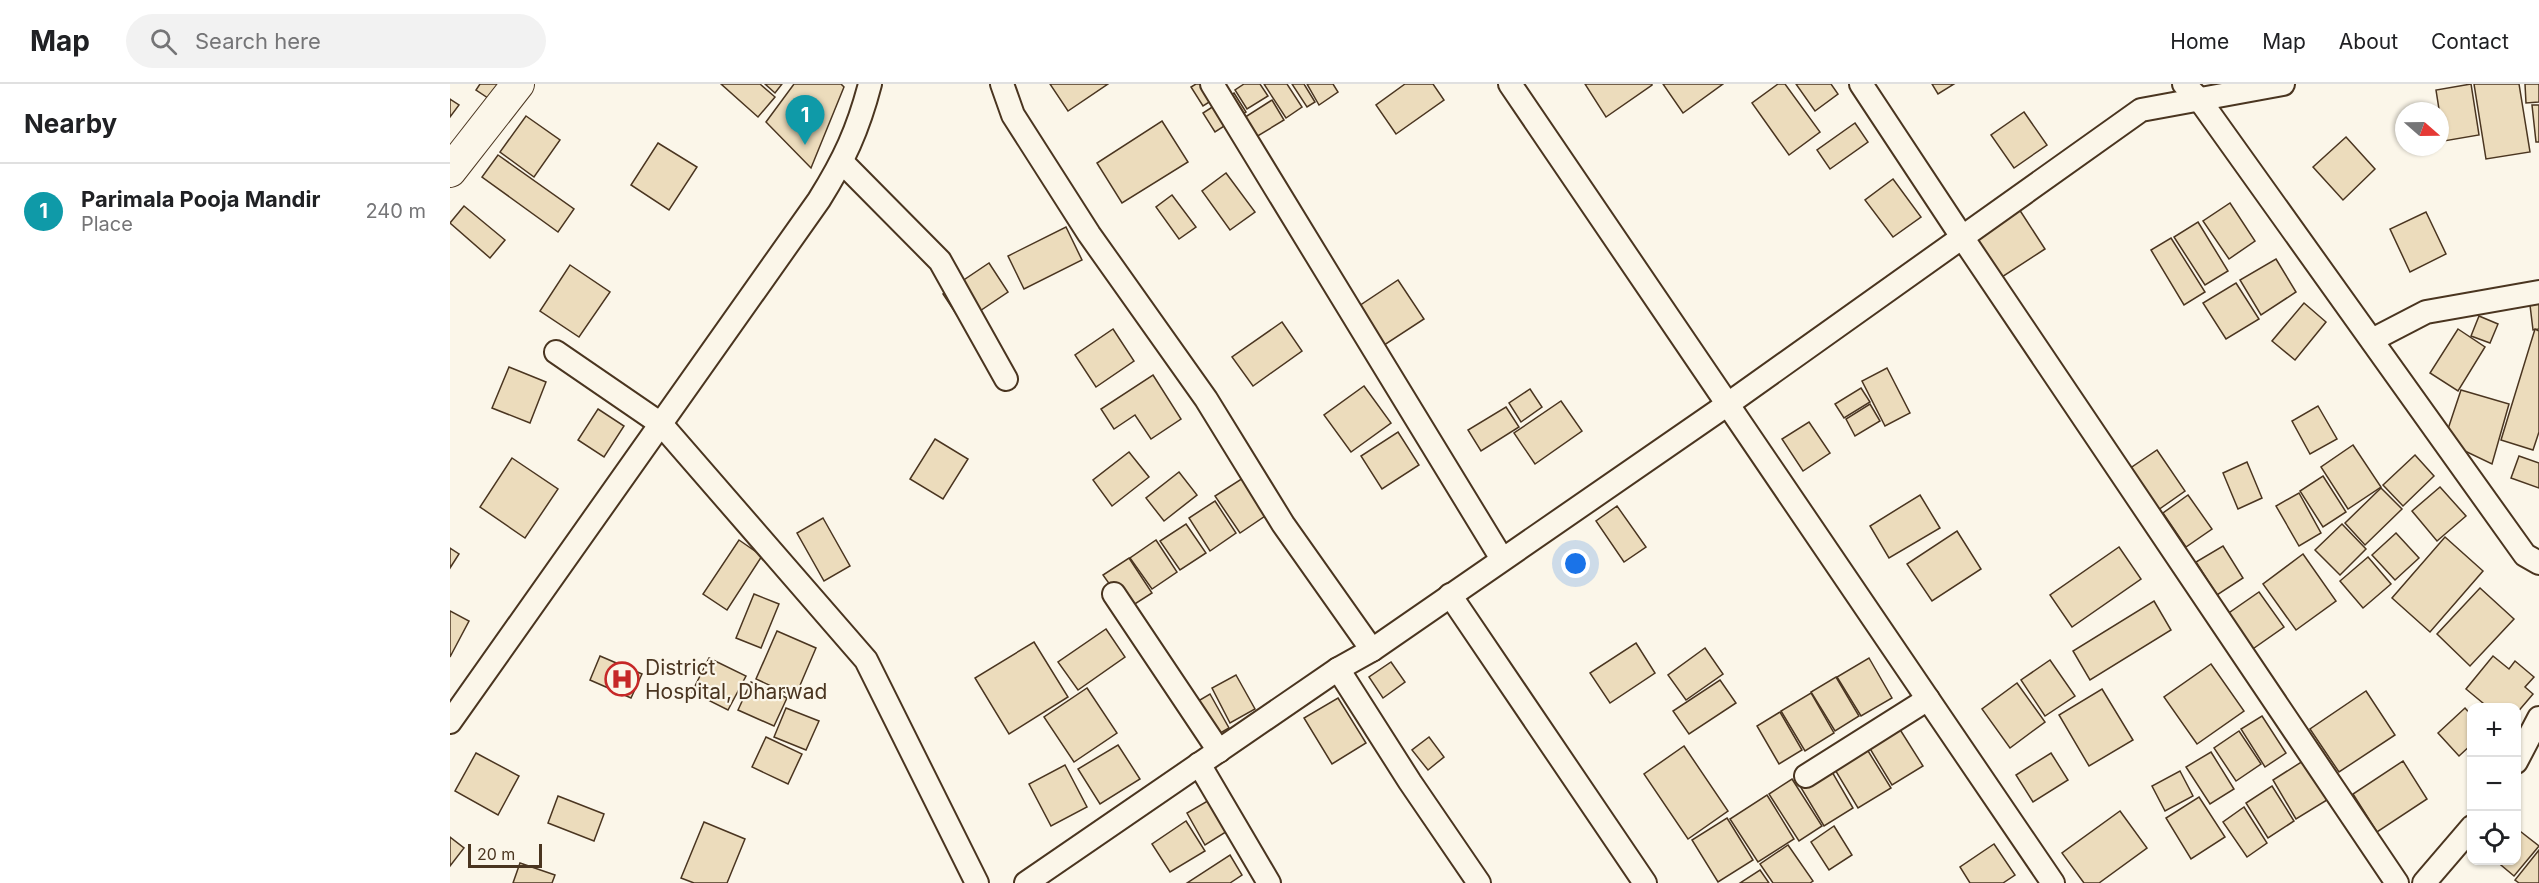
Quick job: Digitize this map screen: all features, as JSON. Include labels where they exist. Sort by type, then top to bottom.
[{"type":"street","points":[[450,171],[518,84]]},
{"type":"street","points":[[450,722],[819,200],[842,162],[860,122],[870,84]]},
{"type":"street","points":[[1002,84],[1013,115],[1089,234],[1206,399],[1283,524],[1372,650]]},
{"type":"street","points":[[1212,84],[1502,560]]},
{"type":"street","points":[[1510,84],[2054,883]]},
{"type":"street","points":[[1862,84],[1962,237],[2397,883]]},
{"type":"street","points":[[1026,883],[1338,669],[1372,650],[1728,404],[2141,110],[2192,92],[2283,84]]},
{"type":"street","points":[[2192,92],[2525,555],[2539,563]]},
{"type":"street","points":[[842,162],[940,261],[1006,379]]},
{"type":"street","points":[[2372,340],[2426,312],[2539,292]]},
{"type":"street","points":[[556,352],[661,424],[866,660],[977,883]]},
{"type":"street","points":[[1114,594],[1219,751]]},
{"type":"street","points":[[1450,595],[1645,883]]},
{"type":"street","points":[[1338,669],[1410,782],[1479,883]]},
{"type":"street","points":[[1806,776],[1928,699]]},
{"type":"street","points":[[2520,757],[2539,718]]},
{"type":"street","points":[[1199,764],[1269,883]]},
{"type":"street","points":[[2424,883],[2467,833]]},
{"type":"building","points":[[480,84],[506,84],[494,102],[476,90]]},
{"type":"building","points":[[721,84],[760,84],[775,97],[758,117]]},
{"type":"building","points":[[765,84],[782,84],[775,93]]},
{"type":"building","points":[[794,84],[841,84],[844,87],[811,168],[766,122]]},
{"type":"building","points":[[1050,84],[1108,84],[1068,111]]},
{"type":"building","points":[[1196,84],[1223,84],[1227,91],[1203,106],[1191,87]]},
{"type":"building","points":[[1244,84],[1260,84],[1268,96],[1247,109],[1235,90]]},
{"type":"building","points":[[1264,84],[1287,84],[1302,107],[1286,118]]},
{"type":"building","points":[[1292,84],[1304,84],[1315,102],[1307,107]]},
{"type":"building","points":[[1307,84],[1333,84],[1338,92],[1319,105]]},
{"type":"building","points":[[1405,84],[1433,84],[1444,100],[1396,134],[1376,105]]},
{"type":"building","points":[[1585,84],[1652,84],[1652,85],[1606,117]]},
{"type":"building","points":[[1663,84],[1723,84],[1683,113]]},
{"type":"building","points":[[1778,84],[1785,84],[1820,132],[1789,155],[1752,103]]},
{"type":"building","points":[[1796,84],[1831,84],[1838,94],[1815,111]]},
{"type":"building","points":[[1932,84],[1954,84],[1938,94]]},
{"type":"building","points":[[2471,84],[2479,135],[2449,140],[2449,102],[2438,102],[2436,90]]},
{"type":"building","points":[[2474,84],[2519,84],[2530,152],[2486,159]]},
{"type":"building","points":[[2525,84],[2539,84],[2539,102],[2526,103]]},
{"type":"building","points":[[1234,93],[1246,112],[1215,132],[1203,113]]},
{"type":"building","points":[[450,99],[459,105],[450,117]]},
{"type":"building","points":[[1272,100],[1284,120],[1251,140],[1239,121]]},
{"type":"building","points":[[2532,105],[2539,105],[2539,142],[2536,142]]},
{"type":"building","points":[[2024,112],[2047,145],[2014,168],[1991,135]]},
{"type":"building","points":[[526,116],[560,140],[534,177],[500,152]]},
{"type":"building","points":[[1162,121],[1188,162],[1122,203],[1097,163]]},
{"type":"building","points":[[1855,123],[1868,142],[1830,169],[1817,150]]},
{"type":"building","points":[[2346,137],[2375,169],[2343,200],[2313,167]]},
{"type":"building","points":[[658,143],[697,167],[669,210],[631,185]]},
{"type":"building","points":[[498,155],[574,209],[558,232],[482,177]]},
{"type":"building","points":[[1226,173],[1255,212],[1230,230],[1202,191]]},
{"type":"building","points":[[1893,179],[1921,217],[1893,237],[1865,200]]},
{"type":"building","points":[[1172,195],[1196,227],[1179,239],[1156,207]]},
{"type":"building","points":[[2230,203],[2255,241],[2229,259],[2203,221]]},
{"type":"building","points":[[464,206],[505,240],[490,258],[450,223]]},
{"type":"building","points":[[2019,209],[2045,249],[2002,277],[1976,237]]},
{"type":"building","points":[[2426,212],[2446,254],[2410,272],[2390,229]]},
{"type":"building","points":[[2198,222],[2228,271],[2205,285],[2174,237]]},
{"type":"building","points":[[1066,227],[1082,260],[1024,289],[1008,256]]},
{"type":"building","points":[[2171,238],[2205,292],[2184,305],[2151,250]]},
{"type":"building","points":[[2276,259],[2296,292],[2261,315],[2240,280]]},
{"type":"building","points":[[989,263],[1008,292],[962,323],[943,294]]},
{"type":"building","points":[[570,265],[610,292],[579,337],[540,311]]},
{"type":"building","points":[[1398,280],[1424,319],[1369,355],[1344,316]]},
{"type":"building","points":[[2236,283],[2259,319],[2226,339],[2203,303]]},
{"type":"building","points":[[2304,303],[2326,322],[2295,360],[2272,341]]},
{"type":"building","points":[[2539,303],[2539,329],[2533,330],[2530,305]]},
{"type":"building","points":[[2479,316],[2498,324],[2490,343],[2471,336]]},
{"type":"building","points":[[1282,322],[1302,351],[1253,386],[1232,357]]},
{"type":"building","points":[[1113,329],[1134,361],[1096,387],[1075,355]]},
{"type":"building","points":[[2458,329],[2485,347],[2458,391],[2430,373]]},
{"type":"building","points":[[2535,329],[2539,331],[2539,432],[2533,450],[2501,440]]},
{"type":"building","points":[[509,367],[546,382],[530,423],[492,408]]},
{"type":"building","points":[[1887,368],[1910,413],[1885,426],[1862,381]]},
{"type":"building","points":[[1153,375],[1181,419],[1151,439],[1135,415],[1114,429],[1101,409]]},
{"type":"building","points":[[1364,386],[1391,423],[1351,452],[1324,415]]},
{"type":"building","points":[[1861,388],[1870,402],[1844,418],[1835,404]]},
{"type":"building","points":[[1530,389],[1542,407],[1521,422],[1509,403]]},
{"type":"building","points":[[2461,390],[2509,404],[2492,464],[2444,441]]},
{"type":"building","points":[[1561,401],[1582,431],[1535,464],[1514,433]]},
{"type":"building","points":[[1870,404],[1880,421],[1855,436],[1846,419]]},
{"type":"building","points":[[2318,406],[2337,439],[2310,454],[2292,421]]},
{"type":"building","points":[[1506,407],[1519,427],[1481,451],[1468,430]]},
{"type":"building","points":[[598,409],[624,426],[604,457],[578,440]]},
{"type":"building","points":[[1809,422],[1830,453],[1803,471],[1782,439]]},
{"type":"building","points":[[1398,432],[1419,465],[1382,489],[1361,456]]},
{"type":"building","points":[[935,439],[968,459],[943,499],[910,479]]},
{"type":"building","points":[[2353,445],[2381,487],[2348,509],[2321,467]]},
{"type":"building","points":[[2157,450],[2185,491],[2158,510],[2129,469]]},
{"type":"building","points":[[1129,452],[1149,477],[1112,506],[1093,480]]},
{"type":"building","points":[[2415,455],[2434,476],[2403,506],[2383,485]]},
{"type":"building","points":[[2519,456],[2539,463],[2539,488],[2511,478]]},
{"type":"building","points":[[512,458],[558,489],[525,538],[480,507]]},
{"type":"building","points":[[2247,462],[2262,498],[2238,509],[2223,473]]},
{"type":"building","points":[[1179,472],[1197,495],[1164,521],[1146,498]]},
{"type":"building","points":[[2323,476],[2346,512],[2323,527],[2300,491]]},
{"type":"building","points":[[1243,478],[1268,514],[1240,533],[1215,496]]},
{"type":"building","points":[[2440,487],[2466,516],[2437,541],[2412,511]]},
{"type":"building","points":[[2381,488],[2402,509],[2365,545],[2345,523]]},
{"type":"building","points":[[2299,493],[2321,533],[2299,546],[2276,506]]},
{"type":"building","points":[[1920,495],[1940,528],[1889,558],[1870,526]]},
{"type":"building","points":[[2188,495],[2212,529],[2186,547],[2163,513]]},
{"type":"building","points":[[1215,501],[1236,533],[1210,551],[1189,518]]},
{"type":"building","points":[[1617,506],[1646,547],[1624,562],[1596,521]]},
{"type":"building","points":[[823,518],[850,566],[824,581],[797,533]]},
{"type":"building","points":[[1186,524],[1206,553],[1180,570],[1160,541]]},
{"type":"building","points":[[2342,524],[2366,549],[2340,575],[2315,550]]},
{"type":"building","points":[[1957,531],[1981,569],[1932,601],[1907,564]]},
{"type":"building","points":[[2396,533],[2419,558],[2395,580],[2372,555]]},
{"type":"building","points":[[2445,537],[2483,571],[2430,632],[2392,598]]},
{"type":"building","points":[[739,540],[762,556],[727,610],[703,594]]},
{"type":"building","points":[[1156,540],[1177,572],[1152,589],[1130,558]]},
{"type":"building","points":[[2223,546],[2243,578],[2217,595],[2196,562]]},
{"type":"building","points":[[2119,547],[2141,579],[2072,627],[2050,595]]},
{"type":"building","points":[[450,548],[459,554],[450,568]]},
{"type":"building","points":[[2303,554],[2336,601],[2296,630],[2263,584]]},
{"type":"building","points":[[2368,557],[2391,584],[2363,608],[2340,581]]},
{"type":"building","points":[[1129,558],[1152,593],[1127,609],[1103,575]]},
{"type":"building","points":[[2480,588],[2514,619],[2470,666],[2437,634]]},
{"type":"building","points":[[2259,592],[2284,627],[2247,653],[2223,617]]},
{"type":"building","points":[[754,594],[779,604],[761,648],[736,638]]},
{"type":"building","points":[[2154,601],[2171,630],[2090,680],[2073,651]]},
{"type":"building","points":[[450,611],[469,621],[450,657]]},
{"type":"building","points":[[1106,629],[1125,657],[1078,690],[1058,662]]},
{"type":"building","points":[[777,631],[816,648],[795,697],[756,679]]},
{"type":"building","points":[[1034,642],[1068,697],[1009,734],[975,678]]},
{"type":"building","points":[[1636,643],[1655,673],[1610,703],[1590,673]]},
{"type":"building","points":[[1705,648],[1723,674],[1686,700],[1668,675]]},
{"type":"building","points":[[600,656],[642,674],[631,698],[590,680]]},
{"type":"building","points":[[2493,656],[2509,669],[2515,661],[2534,677],[2525,687],[2533,694],[2521,708],[2521,703],[2483,703],[2466,689]]},
{"type":"building","points":[[709,658],[746,676],[728,710],[692,692]]},
{"type":"building","points":[[1869,658],[1892,698],[1861,716],[1837,677]]},
{"type":"building","points":[[2050,660],[2075,696],[2045,716],[2021,680]]},
{"type":"building","points":[[1391,662],[1405,682],[1383,698],[1369,677]]},
{"type":"building","points":[[2211,664],[2244,711],[2197,744],[2164,697]]},
{"type":"building","points":[[1236,675],[1255,709],[1230,723],[1212,688]]},
{"type":"building","points":[[1836,677],[1859,716],[1835,731],[1811,692]]},
{"type":"building","points":[[1720,680],[1736,703],[1689,734],[1673,711]]},
{"type":"building","points":[[751,682],[787,698],[774,726],[738,710]]},
{"type":"building","points":[[2017,683],[2045,722],[2010,748],[1982,709]]},
{"type":"building","points":[[1087,688],[1117,733],[1074,762],[1044,717]]},
{"type":"building","points":[[2102,689],[2133,740],[2089,766],[2059,715]]},
{"type":"building","points":[[2366,691],[2395,735],[2339,772],[2310,729]]},
{"type":"building","points":[[1811,693],[1834,733],[1805,751],[1781,711]]},
{"type":"building","points":[[1210,694],[1229,728],[1203,743],[1183,710]]},
{"type":"building","points":[[1338,698],[1366,743],[1332,764],[1304,718]]},
{"type":"building","points":[[786,708],[819,721],[806,750],[774,737]]},
{"type":"building","points":[[2465,708],[2467,710],[2467,749],[2459,756],[2438,733]]},
{"type":"building","points":[[1780,712],[1802,750],[1779,764],[1757,726]]},
{"type":"building","points":[[2262,716],[2286,753],[2265,767],[2241,729]]},
{"type":"building","points":[[1899,728],[1923,766],[1892,785],[1869,747]]},
{"type":"building","points":[[2239,731],[2261,764],[2236,781],[2214,748]]},
{"type":"building","points":[[766,737],[802,754],[788,784],[752,767]]},
{"type":"building","points":[[1429,737],[1444,757],[1428,770],[1412,750]]},
{"type":"building","points":[[1860,738],[1891,788],[1858,808],[1828,758]]},
{"type":"building","points":[[1118,745],[1140,779],[1100,804],[1078,769]]},
{"type":"building","points":[[1684,746],[1728,811],[1688,839],[1644,774]]},
{"type":"building","points":[[2211,752],[2234,789],[2210,804],[2186,767]]},
{"type":"building","points":[[476,753],[519,776],[498,815],[455,791]]},
{"type":"building","points":[[2051,753],[2068,780],[2033,802],[2016,775]]},
{"type":"building","points":[[1824,758],[1853,808],[1824,826],[1794,776]]},
{"type":"building","points":[[2303,761],[2327,800],[2296,819],[2273,780]]},
{"type":"building","points":[[2403,761],[2427,799],[2377,832],[2353,794]]},
{"type":"building","points":[[1065,765],[1087,807],[1051,826],[1029,784]]},
{"type":"building","points":[[2180,771],[2193,796],[2165,811],[2152,786]]},
{"type":"building","points":[[1792,779],[1822,826],[1799,841],[1769,794]]},
{"type":"building","points":[[2272,786],[2294,821],[2268,838],[2246,803]]},
{"type":"building","points":[[1767,795],[1794,839],[1758,862],[1730,819]]},
{"type":"building","points":[[558,796],[604,814],[594,841],[548,823]]},
{"type":"building","points":[[2199,797],[2225,837],[2191,859],[2166,818]]},
{"type":"building","points":[[1211,799],[1229,830],[1205,845],[1187,813]]},
{"type":"building","points":[[2244,807],[2267,843],[2247,857],[2223,822]]},
{"type":"building","points":[[2120,811],[2147,848],[2099,883],[2084,883],[2062,853]]},
{"type":"building","points":[[1727,818],[1753,860],[1718,882],[1692,840]]},
{"type":"building","points":[[1186,821],[1205,851],[1170,872],[1152,844]]},
{"type":"building","points":[[704,822],[745,839],[727,883],[694,883],[681,878]]},
{"type":"building","points":[[1834,826],[1852,855],[1829,870],[1811,842]]},
{"type":"building","points":[[2521,832],[2539,846],[2514,876],[2501,865],[2521,865]]},
{"type":"building","points":[[450,837],[464,848],[450,866]]},
{"type":"building","points":[[1994,844],[2015,875],[2003,883],[1970,883],[1960,867]]},
{"type":"building","points":[[1788,845],[1813,881],[1810,883],[1773,883],[1760,864]]},
{"type":"building","points":[[2539,850],[2539,883],[2519,883],[2515,880]]},
{"type":"building","points":[[1230,855],[1242,875],[1230,883],[1187,883]]},
{"type":"building","points":[[520,863],[555,875],[552,883],[513,883]]},
{"type":"building","points":[[1760,870],[1769,883],[1740,883]]},
{"type":"place","name":"Parimala Pooja Mandir","points":[[805,145]]},
{"type":"place","name":"District Hospital, Dharwad","points":[[622,679]]}]
